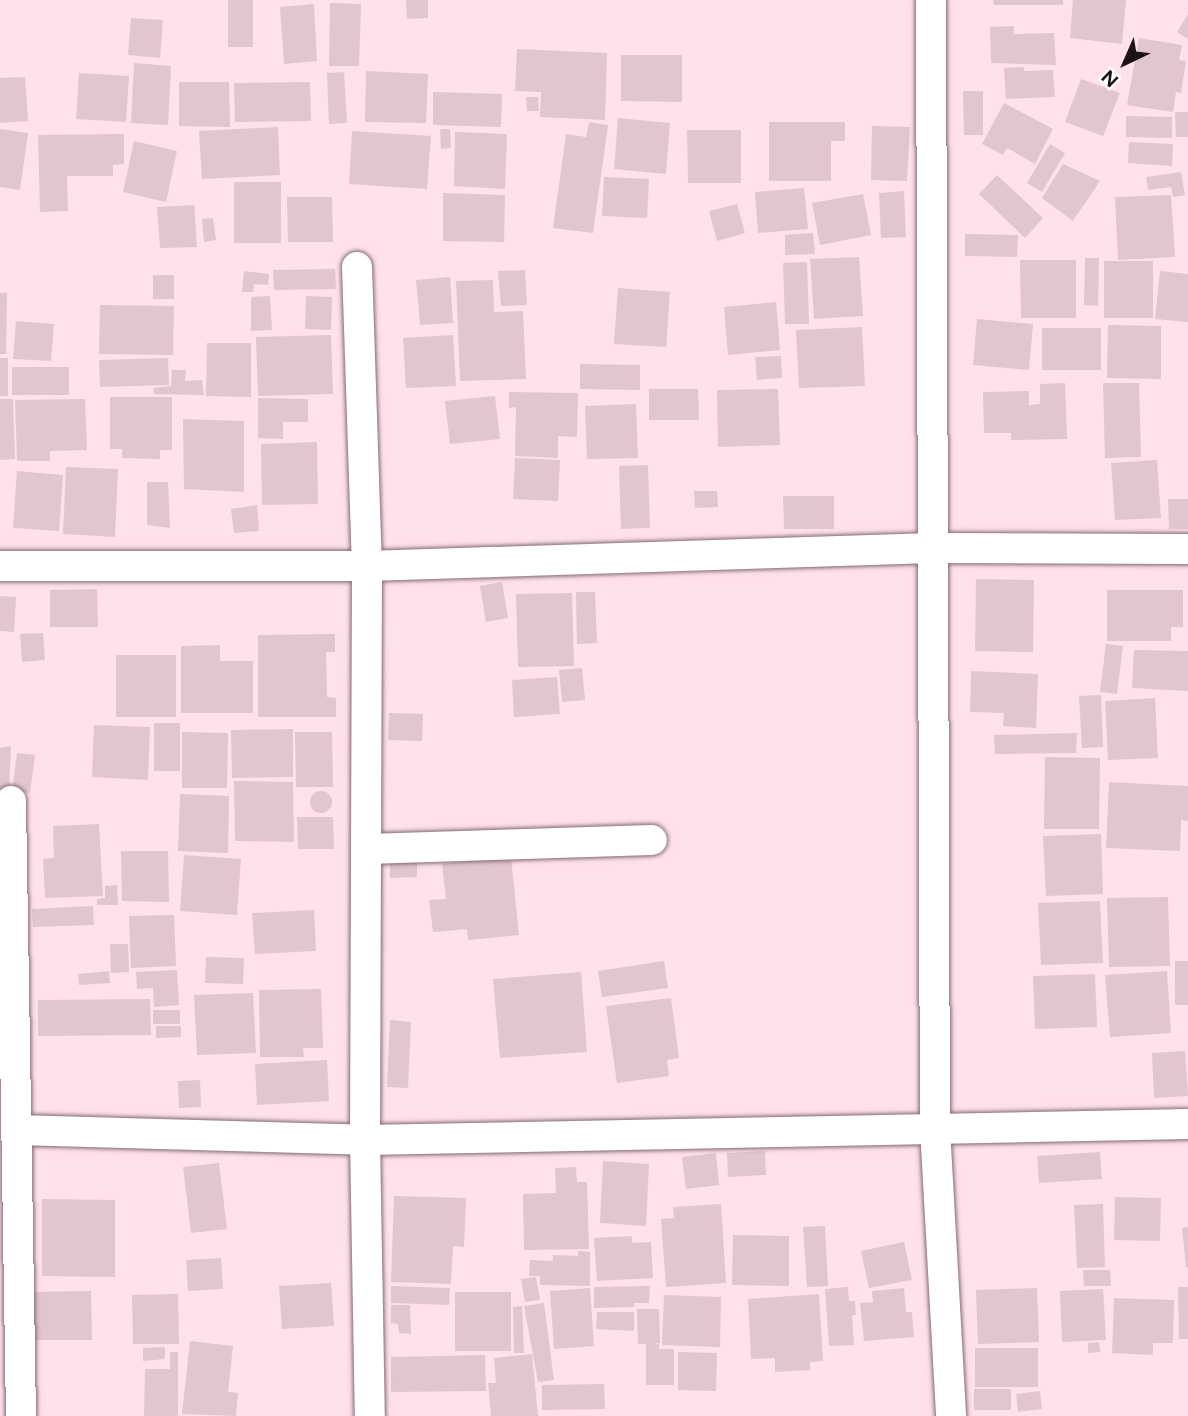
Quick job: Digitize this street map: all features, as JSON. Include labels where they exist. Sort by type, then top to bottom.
[{"type":"street","points":[[931,0],[935,1128],[951,1416]]},
{"type":"street","points":[[358,267],[367,566],[365,1140],[370,1416]]},
{"type":"street","points":[[0,566],[367,566],[933,548],[1188,550]]},
{"type":"street","points":[[11,801],[22,1416]]},
{"type":"street","points":[[366,849],[652,840]]},
{"type":"street","points":[[17,1130],[365,1140],[1188,1124]]},
{"type":"building","points":[[228,0],[253,0],[253,47],[228,47]]},
{"type":"building","points":[[406,0],[428,0],[428,18],[407,19]]},
{"type":"building","points":[[993,0],[1063,0],[1063,5],[994,5]]},
{"type":"building","points":[[1073,0],[1126,0],[1122,44],[1070,38]]},
{"type":"building","points":[[330,3],[361,4],[359,66],[329,66]]},
{"type":"building","points":[[314,4],[317,61],[284,64],[280,7]]},
{"type":"building","points":[[1188,14],[1188,39],[1177,32]]},
{"type":"building","points":[[131,18],[163,20],[160,58],[128,55]]},
{"type":"building","points":[[1014,26],[1014,34],[1054,33],[1056,65],[991,63],[990,27]]},
{"type":"building","points":[[1139,38],[1182,45],[1179,60],[1186,61],[1181,93],[1176,92],[1173,112],[1127,105]]},
{"type":"building","points":[[517,49],[607,53],[605,120],[540,117],[541,92],[515,91]]},
{"type":"building","points":[[621,55],[682,55],[682,102],[621,101]]},
{"type":"building","points":[[134,63],[171,66],[168,125],[131,123]]},
{"type":"building","points":[[1024,67],[1024,71],[1053,70],[1055,97],[1006,99],[1004,68]]},
{"type":"building","points":[[366,71],[428,74],[426,123],[365,122]]},
{"type":"building","points":[[344,72],[347,123],[329,124],[327,73]]},
{"type":"building","points":[[79,73],[129,76],[126,122],[76,119]]},
{"type":"building","points":[[25,77],[28,121],[0,123],[0,78]]},
{"type":"building","points":[[1081,79],[1120,93],[1103,136],[1065,122]]},
{"type":"building","points":[[179,82],[229,82],[230,127],[179,126]]},
{"type":"building","points":[[310,82],[311,121],[235,122],[234,83]]},
{"type":"building","points":[[963,91],[983,91],[983,135],[964,135]]},
{"type":"building","points":[[433,92],[502,94],[501,127],[433,125]]},
{"type":"building","points":[[526,97],[538,97],[539,111],[527,111]]},
{"type":"building","points":[[1004,103],[1053,129],[1035,164],[1007,148],[1003,155],[982,144]]},
{"type":"building","points":[[1175,112],[1188,112],[1188,137],[1176,137]]},
{"type":"building","points":[[1126,116],[1172,117],[1172,138],[1126,137]]},
{"type":"building","points":[[618,118],[670,123],[666,174],[614,169]]},
{"type":"building","points":[[589,122],[608,125],[593,233],[553,228],[566,134],[586,137]]},
{"type":"building","points":[[769,122],[845,122],[845,141],[831,141],[831,181],[769,181]]},
{"type":"building","points":[[872,126],[910,127],[907,181],[871,180]]},
{"type":"building","points":[[278,127],[280,175],[202,179],[199,131]]},
{"type":"building","points":[[0,129],[28,133],[20,190],[0,187]]},
{"type":"building","points":[[440,129],[450,129],[451,148],[441,149]]},
{"type":"building","points":[[687,130],[741,130],[741,183],[688,183]]},
{"type":"building","points":[[352,131],[431,136],[427,189],[349,184]]},
{"type":"building","points":[[455,132],[507,134],[505,189],[454,186]]},
{"type":"building","points":[[124,134],[124,164],[113,165],[113,176],[67,176],[68,211],[40,212],[38,135]]},
{"type":"building","points":[[134,141],[177,151],[166,202],[123,192]]},
{"type":"building","points":[[1129,142],[1173,144],[1172,166],[1128,163]]},
{"type":"building","points":[[1050,144],[1065,153],[1042,192],[1027,183]]},
{"type":"building","points":[[1063,164],[1100,181],[1073,221],[1042,198]]},
{"type":"building","points":[[1181,172],[1185,195],[1173,197],[1171,187],[1148,190],[1146,177]]},
{"type":"building","points":[[997,175],[1043,218],[1025,238],[979,194]]},
{"type":"building","points":[[604,177],[649,179],[647,218],[602,216]]},
{"type":"building","points":[[234,182],[281,182],[281,243],[234,243]]},
{"type":"building","points":[[804,188],[808,229],[758,233],[755,192]]},
{"type":"building","points":[[904,191],[906,237],[881,238],[879,193]]},
{"type":"building","points":[[443,193],[505,195],[504,242],[443,241]]},
{"type":"building","points":[[863,194],[871,235],[820,245],[812,203]]},
{"type":"building","points":[[1171,195],[1175,257],[1118,260],[1115,197]]},
{"type":"building","points":[[287,197],[332,197],[333,242],[288,242]]},
{"type":"building","points":[[737,204],[745,233],[717,241],[709,211]]},
{"type":"building","points":[[194,205],[197,247],[160,248],[157,207]]},
{"type":"building","points":[[213,218],[216,240],[204,242],[202,219]]},
{"type":"building","points":[[813,233],[815,254],[785,255],[785,235]]},
{"type":"building","points":[[965,234],[1018,235],[1017,257],[965,256]]},
{"type":"building","points":[[859,257],[863,316],[814,319],[810,259]]},
{"type":"building","points":[[1085,258],[1099,258],[1098,306],[1084,305]]},
{"type":"building","points":[[1020,260],[1076,260],[1076,318],[1021,318]]},
{"type":"building","points":[[1104,261],[1153,261],[1153,318],[1104,318]]},
{"type":"building","points":[[807,262],[809,324],[785,324],[783,263]]},
{"type":"building","points":[[335,269],[336,289],[274,290],[273,270]]},
{"type":"building","points":[[525,270],[527,305],[501,306],[498,271]]},
{"type":"building","points":[[244,271],[269,274],[268,285],[254,284],[253,292],[242,292]]},
{"type":"building","points":[[1160,271],[1188,274],[1188,322],[1155,319]]},
{"type":"building","points":[[153,275],[174,275],[174,299],[153,299]]},
{"type":"building","points":[[450,277],[453,323],[420,325],[416,280]]},
{"type":"building","points":[[493,280],[494,312],[523,311],[526,379],[460,381],[456,281]]},
{"type":"building","points":[[618,288],[670,292],[666,347],[614,344]]},
{"type":"building","points":[[0,293],[7,293],[6,354],[0,354]]},
{"type":"building","points":[[270,296],[272,330],[251,331],[251,297]]},
{"type":"building","points":[[306,296],[332,297],[331,330],[305,329]]},
{"type":"building","points":[[776,302],[780,350],[728,355],[724,307]]},
{"type":"building","points":[[100,305],[174,306],[173,355],[99,354]]},
{"type":"building","points":[[977,319],[1033,324],[1029,370],[973,365]]},
{"type":"building","points":[[16,321],[54,324],[51,361],[13,359]]},
{"type":"building","points":[[1108,325],[1161,326],[1161,379],[1107,378]]},
{"type":"building","points":[[862,327],[865,386],[799,388],[796,330]]},
{"type":"building","points":[[1042,328],[1101,328],[1101,370],[1042,370]]},
{"type":"building","points":[[331,335],[333,394],[258,396],[256,337]]},
{"type":"building","points":[[453,335],[456,386],[406,388],[403,338]]},
{"type":"building","points":[[207,343],[251,343],[251,397],[206,396]]},
{"type":"building","points":[[781,356],[782,378],[757,380],[755,357]]},
{"type":"building","points":[[0,358],[8,358],[8,396],[0,396]]},
{"type":"building","points":[[168,358],[169,385],[100,387],[99,360]]},
{"type":"building","points":[[580,364],[640,365],[640,390],[580,389]]},
{"type":"building","points":[[12,367],[69,367],[69,395],[12,395]]},
{"type":"building","points":[[172,370],[186,370],[185,381],[202,380],[204,395],[154,394],[153,388],[171,386]]},
{"type":"building","points":[[1065,383],[1067,439],[1011,440],[1011,433],[984,433],[983,392],[1029,391],[1029,405],[1040,404],[1040,384]]},
{"type":"building","points":[[1103,383],[1139,383],[1141,457],[1105,458]]},
{"type":"building","points":[[649,389],[698,389],[699,420],[649,420]]},
{"type":"building","points":[[778,389],[780,445],[718,447],[717,390]]},
{"type":"building","points":[[509,392],[578,393],[577,437],[558,436],[558,458],[515,456],[516,407],[509,408]]},
{"type":"building","points":[[495,396],[500,439],[450,444],[445,401]]},
{"type":"building","points":[[110,397],[172,397],[172,450],[160,450],[160,459],[122,458],[122,449],[110,449]]},
{"type":"building","points":[[258,398],[308,399],[308,422],[283,422],[283,439],[258,438]]},
{"type":"building","points":[[0,399],[13,399],[15,459],[0,460]]},
{"type":"building","points":[[85,399],[87,450],[50,451],[50,461],[17,461],[15,400]]},
{"type":"building","points":[[636,404],[638,458],[587,459],[585,406]]},
{"type":"building","points":[[183,419],[244,421],[244,492],[184,489]]},
{"type":"building","points":[[317,442],[318,504],[262,505],[261,444]]},
{"type":"building","points":[[515,458],[560,460],[558,501],[513,499]]},
{"type":"building","points":[[1157,460],[1161,518],[1115,520],[1111,463]]},
{"type":"building","points":[[648,465],[650,528],[621,529],[619,466]]},
{"type":"building","points":[[66,467],[118,469],[115,537],[63,534]]},
{"type":"building","points":[[17,471],[63,475],[59,531],[13,528]]},
{"type":"building","points":[[147,482],[168,482],[170,528],[147,525]]},
{"type":"building","points":[[694,491],[717,491],[718,507],[695,508]]},
{"type":"building","points":[[783,496],[834,496],[834,529],[784,529]]},
{"type":"building","points":[[1168,499],[1188,499],[1188,529],[1169,529]]},
{"type":"building","points":[[257,505],[259,531],[234,533],[231,509]]},
{"type":"building","points":[[976,579],[1034,580],[1033,652],[975,651]]},
{"type":"building","points":[[502,582],[508,618],[486,622],[480,586]]},
{"type":"building","points":[[97,589],[98,627],[50,627],[50,590]]},
{"type":"building","points":[[1107,590],[1183,590],[1183,627],[1171,627],[1171,641],[1107,641]]},
{"type":"building","points":[[576,592],[595,592],[597,643],[577,644]]},
{"type":"building","points":[[572,593],[574,666],[518,667],[516,594]]},
{"type":"building","points":[[0,596],[16,597],[14,632],[0,631]]},
{"type":"building","points":[[43,633],[45,660],[22,662],[20,634]]},
{"type":"building","points":[[335,634],[335,652],[326,652],[327,697],[336,698],[336,717],[258,717],[258,635]]},
{"type":"building","points":[[1106,644],[1123,646],[1117,694],[1100,692]]},
{"type":"building","points":[[220,645],[220,661],[253,661],[253,713],[181,713],[181,646]]},
{"type":"building","points":[[1134,650],[1188,651],[1188,691],[1132,688]]},
{"type":"building","points":[[116,655],[176,655],[176,717],[116,717]]},
{"type":"building","points":[[582,668],[585,700],[562,702],[559,670]]},
{"type":"building","points":[[971,671],[1038,674],[1036,728],[1003,726],[1004,713],[970,712]]},
{"type":"building","points":[[557,677],[560,714],[514,717],[512,680]]},
{"type":"building","points":[[1101,695],[1103,747],[1082,748],[1079,696]]},
{"type":"building","points":[[1155,698],[1158,758],[1108,760],[1105,701]]},
{"type":"building","points":[[389,713],[423,714],[422,741],[388,740]]},
{"type":"building","points":[[154,723],[180,723],[180,771],[154,771]]},
{"type":"building","points":[[94,725],[150,727],[148,780],[92,777]]},
{"type":"building","points":[[293,729],[293,777],[232,778],[231,730]]},
{"type":"building","points":[[182,732],[228,733],[227,788],[182,788]]},
{"type":"building","points":[[295,732],[332,732],[333,787],[296,787]]},
{"type":"building","points":[[1077,733],[1076,753],[995,754],[994,735]]},
{"type":"building","points":[[11,746],[9,789],[0,789],[0,748]]},
{"type":"building","points":[[17,753],[35,755],[30,793],[12,791]]},
{"type":"building","points":[[1045,757],[1100,758],[1099,829],[1044,829]]},
{"type":"building","points":[[234,781],[293,782],[294,842],[235,841]]},
{"type":"building","points":[[1109,782],[1188,786],[1188,821],[1181,820],[1180,851],[1106,848]]},
{"type":"building","points":[[321,791],[329,794],[332,802],[329,810],[321,813],[313,810],[310,802],[313,794]]},
{"type":"building","points":[[180,794],[229,796],[228,853],[178,851]]},
{"type":"building","points":[[297,817],[333,817],[334,849],[298,849]]},
{"type":"building","points":[[99,824],[103,896],[45,898],[43,859],[54,858],[53,826]]},
{"type":"building","points":[[1101,834],[1103,894],[1046,896],[1043,836]]},
{"type":"building","points":[[121,851],[168,851],[169,902],[122,901]]},
{"type":"building","points":[[184,855],[241,859],[237,915],[180,911]]},
{"type":"building","points":[[417,855],[417,877],[390,878],[390,856]]},
{"type":"building","points":[[511,857],[519,935],[468,940],[467,929],[433,932],[429,900],[446,899],[442,864]]},
{"type":"building","points":[[117,885],[118,905],[97,905],[97,899],[105,898],[105,886]]},
{"type":"building","points":[[1168,897],[1170,966],[1109,967],[1107,898]]},
{"type":"building","points":[[1100,901],[1103,963],[1041,965],[1038,903]]},
{"type":"building","points":[[93,906],[94,925],[33,927],[32,909]]},
{"type":"building","points":[[314,910],[316,951],[255,954],[252,913]]},
{"type":"building","points":[[174,915],[176,966],[131,968],[129,916]]},
{"type":"building","points":[[110,944],[128,944],[129,972],[111,973]]},
{"type":"building","points":[[206,957],[244,958],[243,984],[205,983]]},
{"type":"building","points":[[664,961],[668,988],[602,997],[598,971]]},
{"type":"building","points":[[1175,961],[1188,961],[1188,1005],[1175,1005]]},
{"type":"building","points":[[177,970],[179,1005],[154,1007],[153,988],[137,989],[136,972]]},
{"type":"building","points":[[109,971],[110,983],[79,985],[78,974]]},
{"type":"building","points":[[1167,971],[1171,1033],[1110,1037],[1105,975]]},
{"type":"building","points":[[581,972],[587,1052],[500,1058],[493,979]]},
{"type":"building","points":[[1095,974],[1097,1027],[1035,1029],[1033,976]]},
{"type":"building","points":[[321,989],[323,1048],[303,1048],[304,1057],[260,1057],[259,990]]},
{"type":"building","points":[[253,993],[256,1053],[197,1055],[194,995]]},
{"type":"building","points":[[671,998],[679,1058],[667,1060],[669,1076],[617,1083],[606,1006]]},
{"type":"building","points":[[150,999],[151,1035],[38,1036],[38,1000]]},
{"type":"building","points":[[153,1010],[180,1010],[180,1024],[153,1024]]},
{"type":"building","points":[[390,1020],[411,1022],[408,1088],[387,1087]]},
{"type":"building","points":[[156,1026],[181,1026],[181,1037],[156,1038]]},
{"type":"building","points":[[1185,1051],[1188,1096],[1154,1098],[1152,1053]]},
{"type":"building","points":[[327,1060],[329,1101],[257,1105],[255,1064]]},
{"type":"building","points":[[200,1080],[201,1107],[179,1108],[178,1081]]},
{"type":"building","points":[[765,1151],[766,1175],[728,1177],[727,1153]]},
{"type":"building","points":[[1100,1152],[1102,1179],[1039,1183],[1037,1156]]},
{"type":"building","points":[[716,1153],[719,1185],[686,1189],[682,1157]]},
{"type":"building","points":[[603,1161],[649,1164],[646,1226],[600,1223]]},
{"type":"building","points":[[219,1163],[227,1229],[191,1233],[183,1167]]},
{"type":"building","points":[[576,1167],[577,1182],[587,1182],[589,1249],[524,1250],[523,1194],[556,1193],[555,1168]]},
{"type":"building","points":[[394,1196],[466,1198],[464,1247],[453,1246],[451,1284],[391,1282]]},
{"type":"building","points":[[1115,1197],[1161,1198],[1160,1241],[1114,1240]]},
{"type":"building","points":[[42,1199],[115,1200],[115,1277],[42,1276]]},
{"type":"building","points":[[721,1204],[726,1283],[666,1287],[661,1219],[674,1218],[673,1207]]},
{"type":"building","points":[[1103,1204],[1105,1267],[1077,1268],[1074,1205]]},
{"type":"building","points":[[825,1226],[828,1286],[807,1287],[803,1227]]},
{"type":"building","points":[[1188,1227],[1188,1267],[1186,1267],[1182,1228]]},
{"type":"building","points":[[733,1235],[789,1236],[789,1286],[732,1285]]},
{"type":"building","points":[[632,1236],[632,1243],[651,1242],[653,1278],[597,1281],[594,1238]]},
{"type":"building","points":[[904,1242],[912,1280],[869,1288],[861,1251]]},
{"type":"building","points":[[578,1251],[590,1252],[590,1286],[540,1285],[540,1276],[529,1276],[530,1260],[553,1261],[553,1255],[578,1256]]},
{"type":"building","points":[[221,1258],[223,1289],[188,1291],[186,1260]]},
{"type":"building","points":[[1083,1270],[1110,1270],[1111,1286],[1084,1286]]},
{"type":"building","points":[[536,1277],[540,1300],[525,1302],[521,1279]]},
{"type":"building","points":[[331,1283],[334,1326],[282,1329],[279,1286]]},
{"type":"building","points":[[391,1286],[450,1288],[449,1305],[391,1303]]},
{"type":"building","points":[[650,1286],[649,1303],[634,1303],[634,1307],[594,1308],[594,1287]]},
{"type":"building","points":[[848,1287],[849,1301],[855,1301],[856,1315],[852,1315],[854,1345],[829,1346],[825,1289]]},
{"type":"building","points":[[1178,1287],[1188,1287],[1188,1339],[1179,1339]]},
{"type":"building","points":[[590,1288],[594,1346],[554,1349],[550,1291]]},
{"type":"building","points":[[904,1288],[906,1312],[912,1312],[914,1337],[864,1341],[860,1303],[873,1302],[872,1291]]},
{"type":"building","points":[[1037,1288],[1039,1342],[978,1344],[976,1290]]},
{"type":"building","points":[[1103,1289],[1106,1340],[1062,1342],[1060,1291]]},
{"type":"building","points":[[91,1291],[92,1340],[32,1340],[31,1292]]},
{"type":"building","points":[[455,1292],[511,1292],[511,1351],[455,1351]]},
{"type":"building","points":[[178,1294],[179,1344],[133,1344],[132,1295]]},
{"type":"building","points":[[819,1294],[823,1361],[810,1362],[810,1370],[775,1372],[775,1358],[751,1359],[748,1299]]},
{"type":"building","points":[[664,1295],[721,1297],[720,1347],[662,1345]]},
{"type":"building","points":[[1114,1298],[1174,1300],[1173,1343],[1153,1343],[1153,1355],[1112,1353]]},
{"type":"building","points":[[544,1303],[554,1380],[538,1382],[524,1306]]},
{"type":"building","points":[[391,1305],[410,1305],[411,1334],[399,1333],[398,1324],[391,1323]]},
{"type":"building","points":[[522,1306],[524,1353],[514,1353],[513,1307]]},
{"type":"building","points":[[637,1309],[659,1309],[660,1343],[652,1344],[659,1344],[659,1349],[674,1349],[674,1385],[646,1385],[646,1344],[638,1344]]},
{"type":"building","points":[[597,1312],[634,1312],[634,1331],[596,1329]]},
{"type":"building","points":[[190,1341],[233,1346],[228,1392],[238,1393],[236,1416],[182,1414]]},
{"type":"building","points":[[1099,1342],[1100,1352],[1088,1353],[1088,1343]]},
{"type":"building","points":[[165,1347],[165,1359],[143,1361],[143,1348]]},
{"type":"building","points":[[975,1348],[1038,1348],[1038,1387],[975,1387]]},
{"type":"building","points":[[170,1352],[178,1352],[178,1416],[144,1416],[145,1369],[170,1369]]},
{"type":"building","points":[[678,1352],[717,1353],[716,1391],[678,1390]]},
{"type":"building","points":[[532,1354],[538,1416],[491,1416],[488,1383],[496,1383],[494,1358]]},
{"type":"building","points":[[485,1355],[486,1391],[391,1392],[391,1357]]},
{"type":"building","points":[[604,1384],[605,1409],[542,1410],[542,1385]]},
{"type":"building","points":[[974,1389],[1011,1389],[1011,1410],[974,1410]]},
{"type":"building","points":[[1040,1391],[1042,1409],[1018,1412],[1016,1394]]}]
